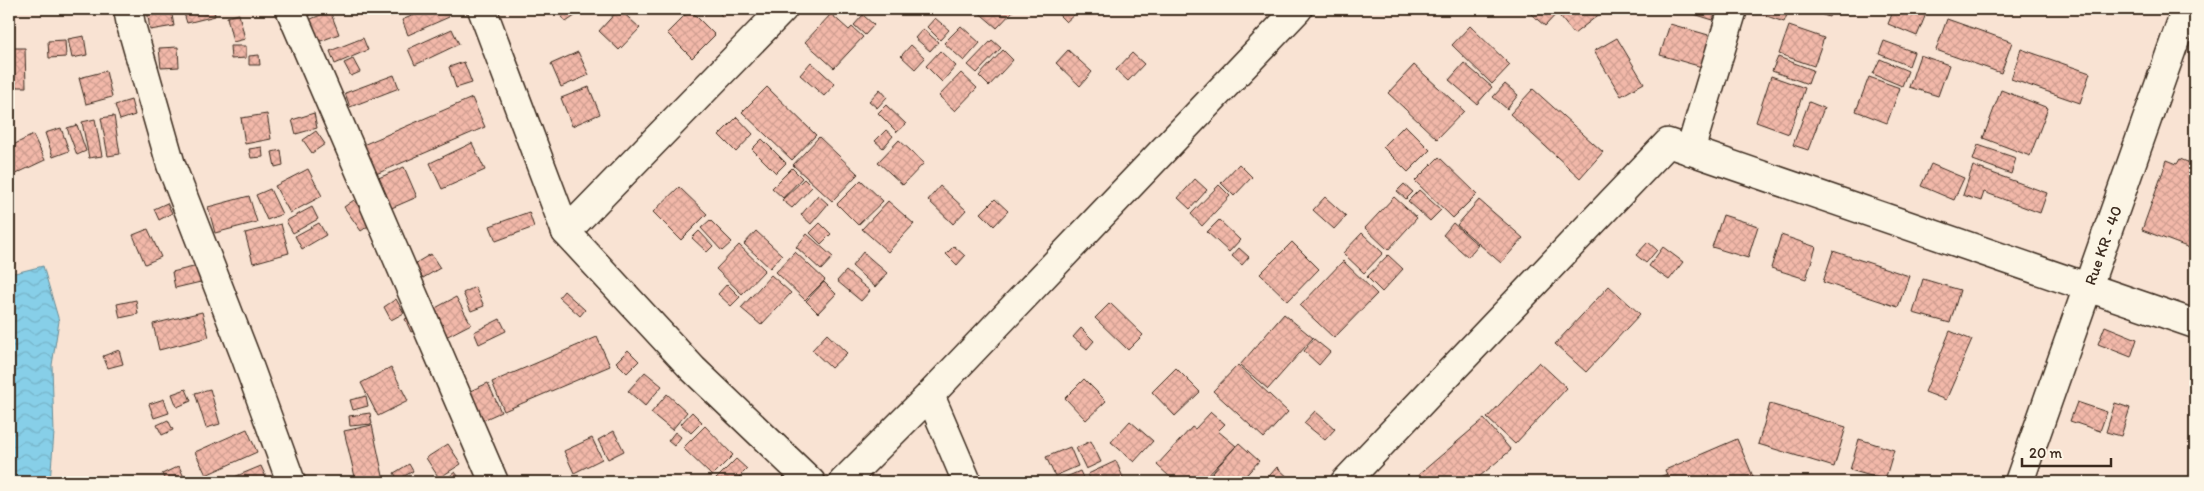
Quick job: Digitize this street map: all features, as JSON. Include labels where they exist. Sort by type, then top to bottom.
[{"type":"street","points":[[128,9],[171,165],[246,358],[291,482]]},
{"type":"street","points":[[290,9],[494,482]]},
{"type":"street","points":[[482,9],[566,232],[693,369],[811,482]]},
{"type":"street","points":[[566,232],[783,9]]},
{"type":"street","points":[[843,482],[930,395],[1298,9]]},
{"type":"street","points":[[1690,151],[1733,9]]},
{"type":"street","name":"Rue KR - 40","points":[[2020,482],[2186,9]]},
{"type":"street","points":[[1345,482],[1668,143],[2195,324]]},
{"type":"street","points":[[930,395],[967,482]]},
{"type":"water","points":[[43,266],[59,321],[52,365],[54,433],[50,482],[9,482],[9,270],[15,273]]},
{"type":"building","points":[[147,9],[171,9],[174,26],[150,30]]},
{"type":"building","points":[[214,9],[215,16],[187,23],[183,10]]},
{"type":"building","points":[[388,9],[408,9],[391,16]]},
{"type":"building","points":[[428,9],[446,9],[449,17],[408,35],[402,20]]},
{"type":"building","points":[[556,9],[585,9],[566,22]]},
{"type":"building","points":[[619,9],[640,28],[619,50],[599,31]]},
{"type":"building","points":[[715,9],[731,9],[723,17]]},
{"type":"building","points":[[975,9],[1015,9],[997,28]]},
{"type":"building","points":[[1053,9],[1072,9],[1076,13],[1066,22]]},
{"type":"building","points":[[1525,9],[1561,9],[1545,26]]},
{"type":"building","points":[[1562,9],[1597,9],[1601,13],[1574,34],[1557,13]]},
{"type":"building","points":[[1678,9],[1717,9],[1713,20]]},
{"type":"building","points":[[1760,9],[1789,10],[1784,22],[1758,13]]},
{"type":"building","points":[[1805,9],[1832,9],[1829,17]]},
{"type":"building","points":[[1894,9],[1928,9],[1917,36],[1888,24]]},
{"type":"building","points":[[690,10],[715,35],[692,58],[667,33]]},
{"type":"building","points":[[330,11],[339,34],[313,44],[304,22]]},
{"type":"building","points":[[239,14],[245,39],[233,42],[227,17]]},
{"type":"building","points":[[831,14],[849,30],[852,27],[863,37],[834,68],[805,42]]},
{"type":"building","points":[[863,15],[874,25],[865,35],[854,25]]},
{"type":"building","points":[[935,18],[949,30],[940,40],[927,27]]},
{"type":"building","points":[[1947,19],[2012,42],[2001,73],[1936,50]]},
{"type":"building","points":[[1670,24],[1712,36],[1702,67],[1660,55]]},
{"type":"building","points":[[961,26],[980,43],[964,61],[944,43]]},
{"type":"building","points":[[1470,26],[1510,65],[1492,84],[1452,45]]},
{"type":"building","points":[[1789,26],[1824,38],[1814,66],[1779,54]]},
{"type":"building","points":[[452,29],[459,44],[415,65],[408,49]]},
{"type":"building","points":[[923,29],[938,42],[930,51],[915,38]]},
{"type":"building","points":[[84,36],[87,55],[72,58],[68,39]]},
{"type":"building","points":[[363,38],[368,50],[335,64],[330,51]]},
{"type":"building","points":[[1617,38],[1644,83],[1621,96],[1594,51]]},
{"type":"building","points":[[65,40],[66,57],[49,58],[48,41]]},
{"type":"building","points":[[992,40],[1001,48],[977,73],[968,65]]},
{"type":"building","points":[[1884,41],[1914,52],[1909,66],[1879,54]]},
{"type":"building","points":[[911,45],[925,58],[915,69],[901,56]]},
{"type":"building","points":[[230,46],[246,46],[246,58],[231,59]]},
{"type":"building","points":[[178,47],[179,67],[161,68],[159,48]]},
{"type":"building","points":[[9,48],[25,48],[26,87],[9,87]]},
{"type":"building","points":[[2021,49],[2090,73],[2080,103],[2011,79]]},
{"type":"building","points":[[1003,50],[1013,60],[989,86],[979,76]]},
{"type":"building","points":[[1068,50],[1092,72],[1080,86],[1056,63]]},
{"type":"building","points":[[940,51],[956,66],[942,82],[926,66]]},
{"type":"building","points":[[578,52],[589,75],[561,87],[551,64]]},
{"type":"building","points":[[1132,53],[1144,64],[1128,81],[1116,70]]},
{"type":"building","points":[[259,55],[260,65],[249,65],[249,56]]},
{"type":"building","points":[[1920,55],[1949,65],[1938,96],[1909,87]]},
{"type":"building","points":[[1778,57],[1813,70],[1808,84],[1772,71]]},
{"type":"building","points":[[353,59],[360,72],[351,76],[344,63]]},
{"type":"building","points":[[1880,59],[1908,71],[1902,86],[1873,74]]},
{"type":"building","points":[[464,62],[472,83],[456,88],[449,67]]},
{"type":"building","points":[[811,62],[835,84],[824,96],[800,75]]},
{"type":"building","points":[[1464,63],[1492,87],[1477,104],[1449,80]]},
{"type":"building","points":[[1414,65],[1464,111],[1437,139],[1388,93]]},
{"type":"building","points":[[106,71],[112,97],[86,104],[79,78]]},
{"type":"building","points":[[961,73],[977,88],[955,111],[939,96]]},
{"type":"building","points":[[394,75],[399,88],[350,107],[345,93]]},
{"type":"building","points":[[1771,76],[1805,88],[1789,134],[1756,122]]},
{"type":"building","points":[[1869,77],[1900,88],[1887,123],[1856,111]]},
{"type":"building","points":[[1505,84],[1518,95],[1507,109],[1493,97]]},
{"type":"building","points":[[589,87],[600,114],[572,126],[561,98]]},
{"type":"building","points":[[767,87],[816,135],[792,160],[742,112]]},
{"type":"building","points":[[880,89],[887,97],[877,108],[869,101]]},
{"type":"building","points":[[1533,89],[1603,152],[1580,178],[1510,114]]},
{"type":"building","points":[[2001,90],[2048,108],[2030,156],[1983,138]]},
{"type":"building","points":[[472,98],[485,127],[376,174],[363,145]]},
{"type":"building","points":[[131,100],[135,115],[120,120],[115,105]]},
{"type":"building","points":[[1809,102],[1824,108],[1808,150],[1793,145]]},
{"type":"building","points":[[886,105],[906,124],[897,132],[878,113]]},
{"type":"building","points":[[314,113],[317,128],[296,134],[292,120]]},
{"type":"building","points":[[267,114],[271,139],[245,144],[241,118]]},
{"type":"building","points":[[114,116],[120,154],[108,156],[101,118]]},
{"type":"building","points":[[737,117],[753,134],[736,152],[719,135]]},
{"type":"building","points":[[95,119],[102,156],[89,158],[82,122]]},
{"type":"building","points":[[77,125],[86,151],[77,155],[67,128]]},
{"type":"building","points":[[1405,125],[1430,150],[1408,172],[1383,147]]},
{"type":"building","points":[[61,128],[69,151],[53,157],[45,133]]},
{"type":"building","points":[[886,130],[893,136],[883,148],[875,141]]},
{"type":"building","points":[[316,131],[325,144],[312,153],[303,140]]},
{"type":"building","points":[[33,135],[45,160],[9,177],[9,147]]},
{"type":"building","points":[[819,137],[858,174],[832,201],[793,165]]},
{"type":"building","points":[[762,139],[786,163],[776,173],[752,149]]},
{"type":"building","points":[[899,140],[924,163],[903,185],[878,162]]},
{"type":"building","points":[[472,143],[485,170],[442,189],[430,163]]},
{"type":"building","points":[[1978,145],[2016,158],[2011,174],[1973,160]]},
{"type":"building","points":[[262,147],[263,157],[251,158],[249,149]]},
{"type":"building","points":[[281,150],[283,165],[275,167],[272,152]]},
{"type":"building","points":[[1439,157],[1477,194],[1453,218],[1415,181]]},
{"type":"building","points":[[2180,159],[2195,165],[2195,250],[2142,230],[2167,160],[2177,164]]},
{"type":"building","points":[[1239,164],[1252,177],[1234,196],[1221,183]]},
{"type":"building","points":[[1931,164],[1964,178],[1954,200],[1921,186]]},
{"type":"building","points":[[1973,166],[2047,193],[2040,213],[1984,192],[1981,201],[1963,195]]},
{"type":"building","points":[[404,167],[417,197],[387,210],[374,180]]},
{"type":"building","points":[[792,168],[802,178],[783,198],[772,188]]},
{"type":"building","points":[[308,169],[322,196],[290,213],[275,186]]},
{"type":"building","points":[[804,179],[812,187],[792,208],[782,200]]},
{"type":"building","points":[[1195,179],[1207,190],[1190,209],[1178,198]]},
{"type":"building","points":[[861,180],[883,201],[858,225],[837,204]]},
{"type":"building","points":[[1404,184],[1413,192],[1406,199],[1397,191]]},
{"type":"building","points":[[1219,185],[1230,196],[1202,226],[1191,214]]},
{"type":"building","points":[[940,186],[966,210],[953,224],[928,200]]},
{"type":"building","points":[[679,187],[707,214],[681,240],[653,212]]},
{"type":"building","points":[[270,189],[282,214],[267,220],[256,195]]},
{"type":"building","points":[[1419,190],[1441,210],[1430,221],[1408,201]]},
{"type":"building","points":[[818,195],[828,204],[811,224],[801,215]]},
{"type":"building","points":[[249,196],[257,222],[215,233],[208,207]]},
{"type":"building","points":[[1325,197],[1346,216],[1334,229],[1313,210]]},
{"type":"building","points":[[1394,197],[1417,218],[1388,250],[1365,228]]},
{"type":"building","points":[[995,199],[1008,211],[994,226],[981,213]]},
{"type":"building","points":[[354,200],[371,224],[361,231],[344,207]]},
{"type":"building","points":[[1479,200],[1523,238],[1501,263],[1457,225]]},
{"type":"building","points":[[888,201],[914,224],[888,252],[862,229]]},
{"type":"building","points":[[167,203],[172,213],[159,220],[154,209]]},
{"type":"building","points":[[312,207],[318,219],[293,233],[286,221]]},
{"type":"building","points":[[529,212],[534,227],[496,241],[490,226]]},
{"type":"building","points":[[1723,215],[1758,226],[1748,258],[1712,247]]},
{"type":"building","points":[[710,220],[732,242],[722,251],[701,228]]},
{"type":"building","points":[[1219,220],[1240,240],[1229,252],[1207,232]]},
{"type":"building","points":[[319,223],[326,235],[302,249],[295,236]]},
{"type":"building","points":[[820,223],[831,234],[821,244],[810,233]]},
{"type":"building","points":[[1453,223],[1478,245],[1468,257],[1443,235]]},
{"type":"building","points":[[281,224],[289,253],[253,263],[245,233]]},
{"type":"building","points":[[148,229],[161,257],[145,264],[133,235]]},
{"type":"building","points":[[699,231],[713,246],[707,252],[692,238]]},
{"type":"building","points":[[756,231],[782,255],[770,268],[744,244]]},
{"type":"building","points":[[1362,233],[1383,253],[1364,273],[1343,253]]},
{"type":"building","points":[[807,234],[833,257],[821,270],[796,247]]},
{"type":"building","points":[[1781,235],[1816,247],[1806,279],[1771,268]]},
{"type":"building","points":[[1292,242],[1319,269],[1288,301],[1260,274]]},
{"type":"building","points":[[1648,242],[1657,250],[1646,263],[1636,255]]},
{"type":"building","points":[[739,245],[765,270],[742,294],[716,269]]},
{"type":"building","points":[[954,246],[965,256],[957,265],[946,254]]},
{"type":"building","points":[[1663,247],[1683,262],[1669,280],[1649,266]]},
{"type":"building","points":[[1239,248],[1249,257],[1242,265],[1232,256]]},
{"type":"building","points":[[1833,251],[1909,276],[1898,307],[1823,282]]},
{"type":"building","points":[[795,252],[825,280],[805,300],[776,272]]},
{"type":"building","points":[[863,252],[887,273],[875,287],[852,266]]},
{"type":"building","points":[[431,254],[440,268],[423,278],[414,264]]},
{"type":"building","points":[[1388,255],[1403,269],[1382,292],[1367,277]]},
{"type":"building","points":[[1343,261],[1377,294],[1334,338],[1300,306]]},
{"type":"building","points":[[202,265],[205,281],[175,288],[172,272]]},
{"type":"building","points":[[846,271],[870,291],[861,301],[837,281]]},
{"type":"building","points":[[771,275],[791,293],[761,325],[741,308]]},
{"type":"building","points":[[1923,279],[1960,290],[1950,323],[1913,313]]},
{"type":"building","points":[[824,282],[836,294],[818,313],[806,301]]},
{"type":"building","points":[[727,284],[740,297],[731,306],[718,294]]},
{"type":"building","points":[[1609,286],[1640,314],[1586,372],[1555,344]]},
{"type":"building","points":[[475,287],[484,306],[471,311],[463,293]]},
{"type":"building","points":[[564,291],[585,310],[580,316],[559,297]]},
{"type":"building","points":[[456,297],[471,324],[442,339],[428,312]]},
{"type":"building","points":[[396,299],[404,313],[391,320],[384,307]]},
{"type":"building","points":[[136,300],[138,314],[120,318],[117,304]]},
{"type":"building","points":[[1110,303],[1143,335],[1128,350],[1095,318]]},
{"type":"building","points":[[202,312],[209,337],[159,350],[153,324]]},
{"type":"building","points":[[1284,314],[1313,338],[1268,389],[1240,365]]},
{"type":"building","points":[[410,317],[416,330],[411,332],[405,319]]},
{"type":"building","points":[[500,319],[506,331],[479,344],[474,332]]},
{"type":"building","points":[[2105,326],[2137,339],[2131,357],[2098,344]]},
{"type":"building","points":[[1081,328],[1094,341],[1087,349],[1073,337]]},
{"type":"building","points":[[1950,331],[1972,340],[1946,400],[1925,392]]},
{"type":"building","points":[[827,334],[847,353],[831,368],[812,350]]},
{"type":"building","points":[[597,337],[610,366],[504,411],[492,382]]},
{"type":"building","points":[[1314,339],[1330,352],[1319,365],[1304,351]]},
{"type":"building","points":[[119,350],[123,364],[108,368],[103,356]]},
{"type":"building","points":[[628,350],[639,361],[627,373],[616,362]]},
{"type":"building","points":[[1539,362],[1567,388],[1515,444],[1487,418]]},
{"type":"building","points":[[1238,365],[1288,412],[1264,438],[1213,391]]},
{"type":"building","points":[[391,367],[408,401],[378,416],[361,383]]},
{"type":"building","points":[[1176,368],[1200,392],[1175,416],[1152,392]]},
{"type":"building","points":[[645,372],[662,386],[645,406],[628,391]]},
{"type":"building","points":[[1084,379],[1106,401],[1086,420],[1065,398]]},
{"type":"building","points":[[488,383],[501,412],[472,425],[459,396]]},
{"type":"building","points":[[186,389],[191,401],[177,407],[172,394]]},
{"type":"building","points":[[210,389],[220,424],[206,428],[195,393]]},
{"type":"building","points":[[667,394],[687,412],[672,430],[651,413]]},
{"type":"building","points":[[366,396],[368,406],[353,410],[350,400]]},
{"type":"building","points":[[164,399],[169,413],[154,418],[149,404]]},
{"type":"building","points":[[2077,402],[2107,412],[2100,431],[2070,421]]},
{"type":"building","points":[[2115,403],[2130,408],[2121,436],[2106,432]]},
{"type":"building","points":[[1770,404],[1846,427],[1834,467],[1758,444]]},
{"type":"building","points":[[1315,411],[1335,429],[1325,440],[1304,423]]},
{"type":"building","points":[[692,412],[702,422],[691,433],[681,424]]},
{"type":"building","points":[[1211,412],[1225,424],[1218,431],[1236,446],[1202,482],[1168,482],[1171,478],[1157,465],[1192,427],[1195,429]]},
{"type":"building","points":[[370,413],[372,424],[350,426],[349,416]]},
{"type":"building","points":[[1484,419],[1511,450],[1473,482],[1410,482]]},
{"type":"building","points":[[168,420],[173,430],[162,435],[157,425]]},
{"type":"building","points":[[1130,421],[1153,441],[1134,462],[1111,442]]},
{"type":"building","points":[[372,425],[383,476],[356,481],[344,431]]},
{"type":"building","points":[[705,426],[733,455],[712,476],[683,448]]},
{"type":"building","points":[[247,429],[257,452],[206,475],[195,452]]},
{"type":"building","points":[[614,431],[624,451],[608,459],[598,440]]},
{"type":"building","points":[[675,432],[681,437],[674,446],[668,441]]},
{"type":"building","points":[[592,438],[602,459],[574,473],[564,451]]},
{"type":"building","points":[[1737,439],[1754,479],[1746,482],[1670,482],[1665,470]]},
{"type":"building","points":[[1859,439],[1894,450],[1885,480],[1850,470]]},
{"type":"building","points":[[1091,441],[1101,462],[1086,469],[1076,448]]},
{"type":"building","points":[[1239,443],[1259,461],[1240,482],[1204,482]]},
{"type":"building","points":[[448,444],[461,464],[439,478],[426,458]]},
{"type":"building","points":[[1070,447],[1078,466],[1055,476],[1046,457]]},
{"type":"building","points":[[736,459],[747,469],[734,482],[714,481]]},
{"type":"building","points":[[1116,461],[1125,482],[1092,482],[1088,474]]},
{"type":"building","points":[[409,464],[413,471],[398,480],[394,473]]},
{"type":"building","points":[[179,466],[186,482],[166,482],[162,474]]},
{"type":"building","points":[[261,466],[266,477],[254,482],[228,482],[227,480]]},
{"type":"building","points":[[1277,467],[1292,481],[1291,482],[1264,482]]},
{"type":"building","points":[[1080,471],[1085,482],[1055,482]]},
{"type":"building","points":[[455,472],[461,480],[457,482],[442,482]]},
{"type":"building","points":[[1667,474],[1670,482],[1647,482]]}]
